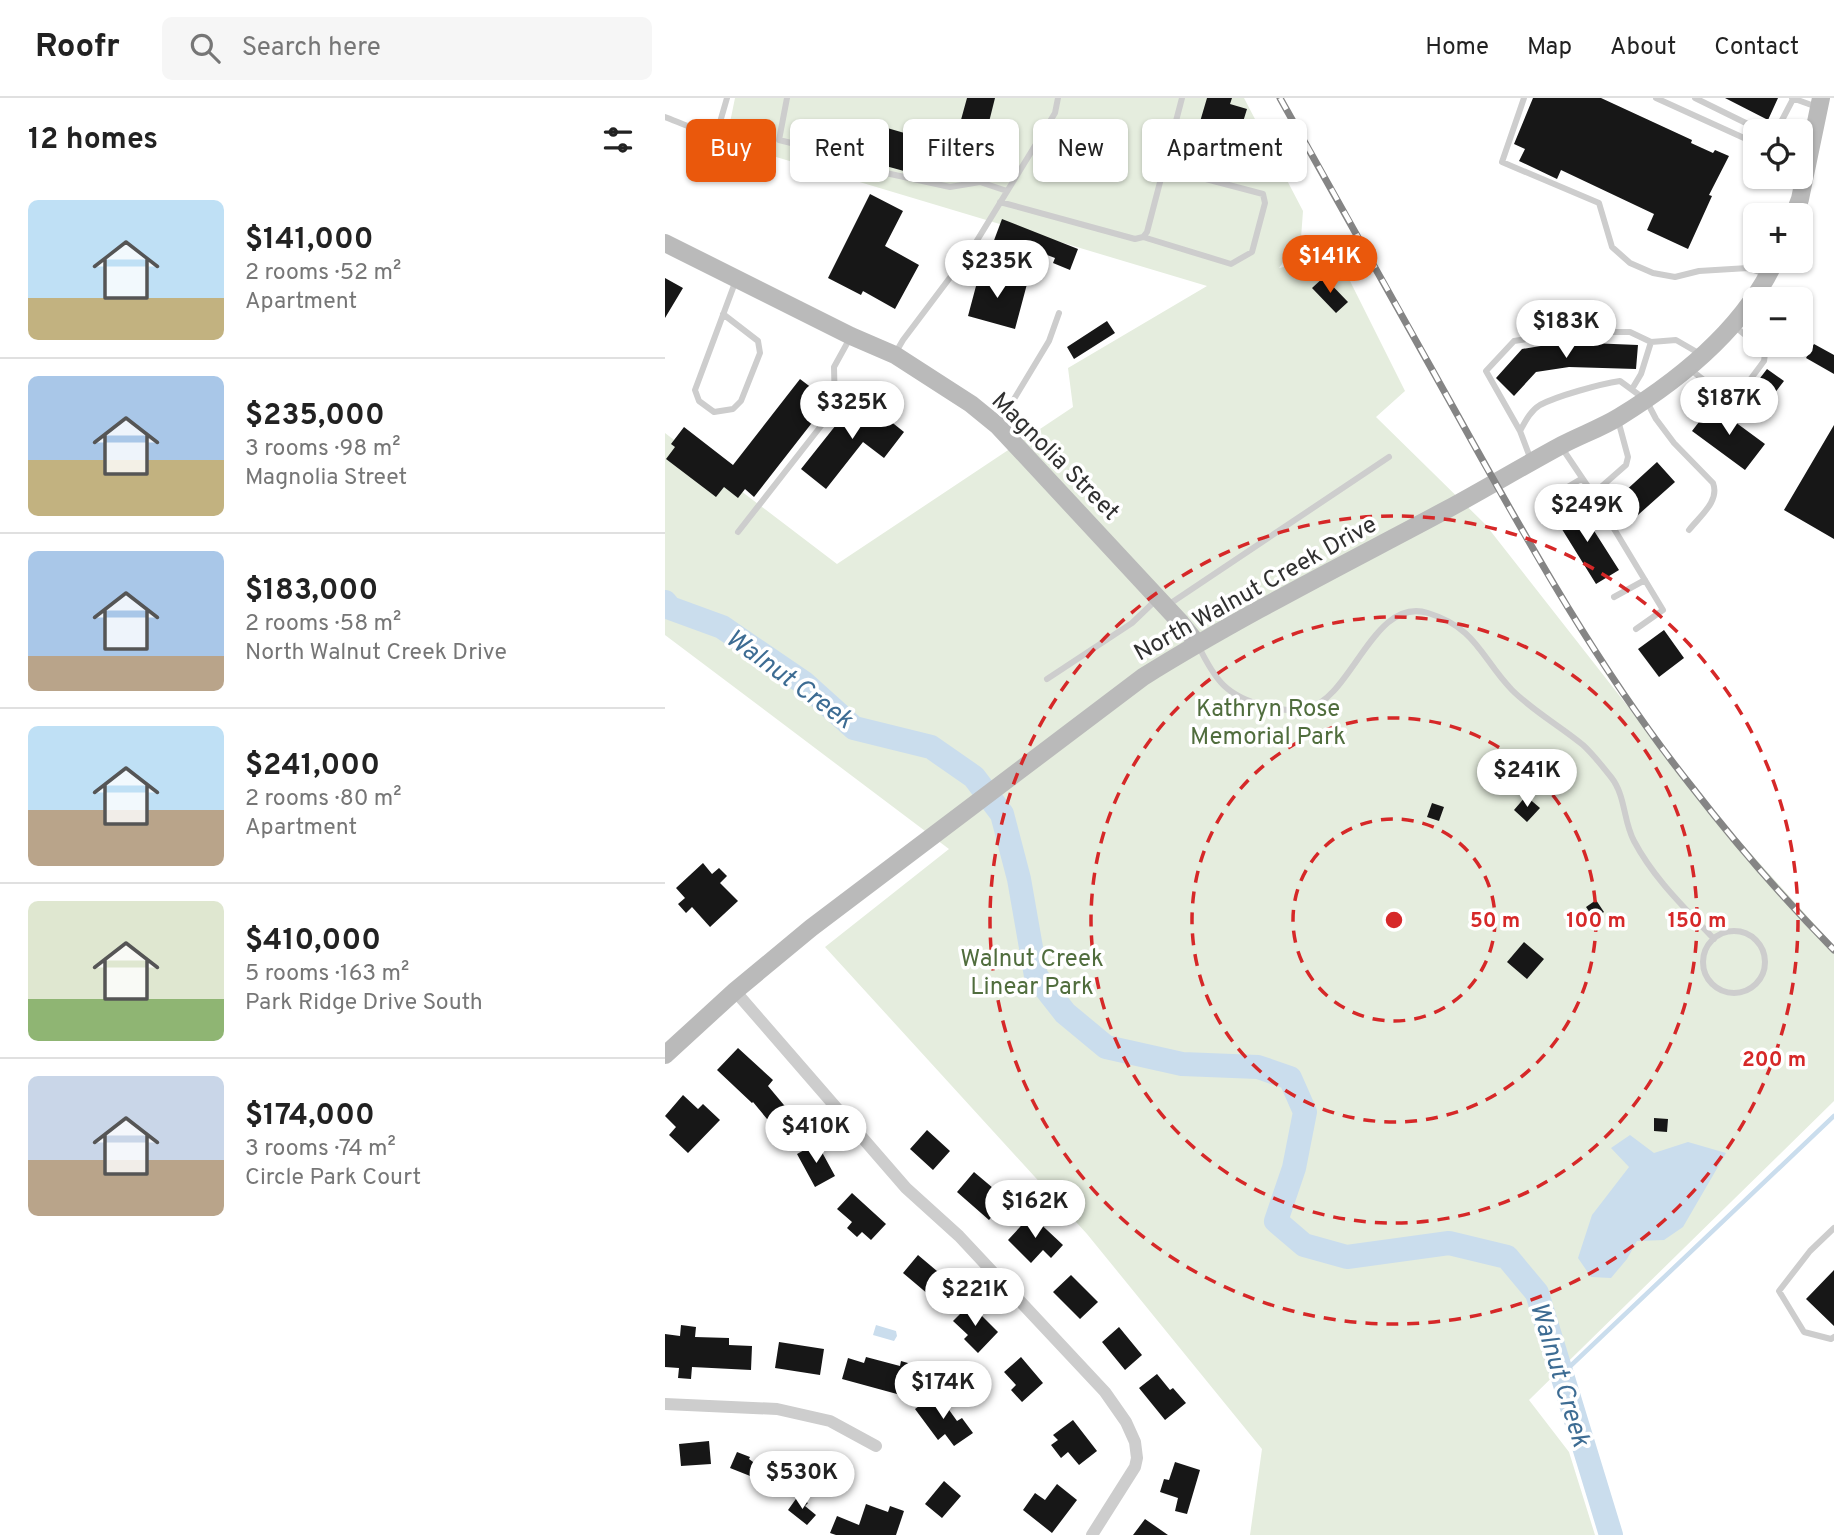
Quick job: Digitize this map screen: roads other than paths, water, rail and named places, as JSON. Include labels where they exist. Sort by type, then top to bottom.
[{"type":"main road","points":[[1813,130],[1820,103]]},
{"type":"main road","name":"Magnolia Street","points":[[665,243],[851,336],[895,355],[953,392],[998,426],[1197,643]]},
{"type":"main road","name":"North Walnut Creek Drive","points":[[665,1055],[735,991],[811,928],[1143,677],[1197,643],[1617,418],[1639,394],[1689,369],[1733,325],[1769,273]]},
{"type":"street","points":[[735,991],[907,1188],[959,1236],[1105,1392],[1126,1422],[1135,1442],[1135,1467],[1092,1535]]},
{"type":"street","points":[[665,1404],[777,1409],[829,1421],[876,1446]]},
{"type":"lane","points":[[665,117],[713,132],[718,129],[727,98]]},
{"type":"lane","points":[[786,98],[779,140],[848,157],[863,167],[950,187],[980,182],[1007,191]]},
{"type":"lane","points":[[895,355],[902,340],[973,247],[1055,113],[1058,98]]},
{"type":"lane","points":[[1177,119],[1182,98]]},
{"type":"lane","points":[[1524,98],[1502,162],[1599,203],[1612,247],[1630,263],[1653,273],[1675,277],[1699,271],[1743,268]]},
{"type":"lane","points":[[1656,98],[1743,138]]},
{"type":"lane","points":[[1695,98],[1756,128],[1771,130],[1781,122],[1793,98],[1820,103]]},
{"type":"lane","points":[[1143,237],[1147,232],[1160,182]]},
{"type":"lane","points":[[1000,202],[1135,239],[1143,237],[1231,264],[1251,252],[1265,203],[1263,194],[1258,191],[1221,182]]},
{"type":"lane","points":[[723,314],[758,341],[760,353],[741,401],[733,409],[714,412],[699,401],[695,390],[723,314],[737,278]]},
{"type":"lane","points":[[998,426],[1049,341],[1059,313]]},
{"type":"lane","points":[[1733,325],[1743,333]]},
{"type":"lane","points":[[1532,463],[1520,431],[1486,371],[1514,341],[1571,332],[1630,332],[1651,342],[1675,340],[1703,356]]},
{"type":"lane","points":[[738,533],[835,408],[834,366],[851,336]]},
{"type":"lane","points":[[1639,394],[1641,374],[1651,342]]},
{"type":"lane","points":[[1689,369],[1711,386],[1738,396],[1765,357]]},
{"type":"lane","points":[[1520,431],[1528,417],[1540,406],[1602,383],[1620,381],[1639,394],[1674,443],[1713,483],[1716,490],[1714,500],[1689,530]]},
{"type":"lane","points":[[1593,494],[1626,465],[1628,457],[1617,418]]},
{"type":"lane","points":[[1561,446],[1663,610],[1636,629]]},
{"type":"lane","points":[[1047,679],[1389,457]]},
{"type":"lane","points":[[1549,498],[1581,480]]},
{"type":"lane","points":[[1613,597],[1645,580]]},
{"type":"lane","points":[[1197,643],[1213,676],[1246,701],[1277,709],[1306,710],[1328,697],[1367,645],[1385,626],[1405,612],[1425,612],[1449,620],[1479,645],[1511,689],[1585,747],[1613,779],[1623,800],[1632,839],[1657,878],[1714,939]]},
{"type":"lane","points":[[1737,931],[1757,940],[1766,960],[1765,970],[1752,988],[1732,993],[1714,986],[1707,978],[1703,959],[1705,950],[1714,939],[1727,932],[1737,931]]},
{"type":"lane","points":[[1834,1228],[1810,1251],[1779,1291],[1804,1332],[1834,1338]]},
{"type":"water","points":[[1630,1135],[1654,1153],[1688,1142],[1726,1153],[1683,1227],[1664,1240],[1637,1241],[1627,1259],[1611,1278],[1591,1277],[1578,1258],[1592,1215],[1629,1167],[1611,1148]]},
{"type":"water","points":[[876,1325],[896,1331],[894,1341],[873,1335]]},
{"type":"waterway","name":"Walnut Creek","points":[[665,602],[670,608],[722,627],[804,683],[854,728],[931,747],[974,777],[1002,814],[1019,879],[1036,976],[1065,1013],[1106,1047],[1182,1064],[1258,1067],[1290,1078],[1305,1112],[1294,1168],[1276,1221],[1304,1245],[1347,1257],[1449,1243],[1507,1257],[1537,1293],[1611,1535]]},
{"type":"waterway","points":[[1562,1374],[1834,1116]]},
{"type":"railway","points":[[1280,98],[1512,512],[1597,653],[1659,744],[1709,808],[1761,871],[1834,950]]},
{"type":"park label","name":"Kathryn Rose Memorial Park","points":[[1268,722]]},
{"type":"park label","name":"Walnut Creek Linear Park","points":[[1032,972]]}]
